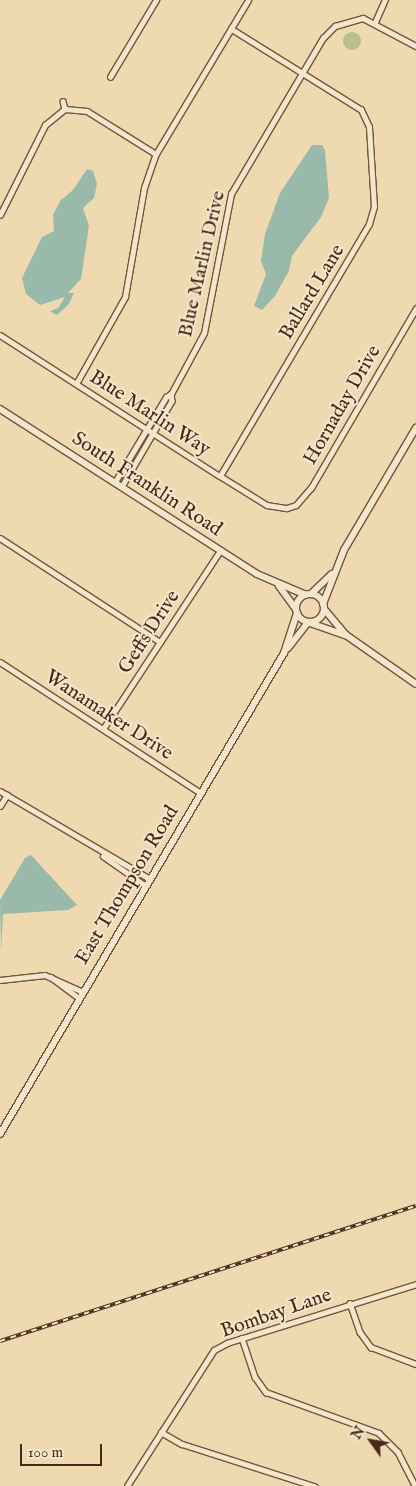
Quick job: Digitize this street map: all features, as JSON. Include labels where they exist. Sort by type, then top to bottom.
[{"type":"main road","name":"South Franklin Road","points":[[0,409],[220,551],[278,585],[309,594]]},
{"type":"main road","points":[[309,622],[320,618],[333,573],[416,428]]},
{"type":"main road","points":[[333,573],[309,594],[299,599],[296,611],[309,622],[346,635],[416,684]]},
{"type":"main road","name":"South Franklin Road","points":[[278,585],[296,611]]},
{"type":"main road","points":[[309,594],[324,607],[346,635]]},
{"type":"main road","name":"East Thompson Road","points":[[284,653],[296,611]]},
{"type":"main road","name":"East Thompson Road","points":[[0,1134],[284,653],[309,622]]},
{"type":"street","points":[[110,77],[156,0]]},
{"type":"street","points":[[76,384],[125,297],[144,188],[156,154],[248,0]]},
{"type":"street","points":[[385,0],[375,22],[416,46]]},
{"type":"street","name":"Blue Marlin Drive","points":[[115,482],[146,429],[171,394],[204,333],[231,194],[323,38],[335,26],[352,18],[375,22]]},
{"type":"street","points":[[231,29],[302,73]]},
{"type":"street","name":"Ballard Lane","points":[[220,476],[372,218],[369,127],[361,110],[302,73]]},
{"type":"street","points":[[63,101],[65,109]]},
{"type":"street","points":[[0,215],[45,125],[65,109],[86,111],[156,154]]},
{"type":"street","name":"Hornaday Drive","points":[[286,508],[296,505],[311,488],[416,308]]},
{"type":"street","name":"Blue Marlin Way","points":[[0,335],[220,476],[267,504],[286,508]]},
{"type":"street","name":"Blue Marlin Drive","points":[[122,487],[172,400],[171,394]]},
{"type":"street","points":[[0,538],[160,642]]},
{"type":"street","name":"Geffs Drive","points":[[103,729],[220,551]]},
{"type":"street","name":"Wanamaker Drive","points":[[0,662],[201,793]]},
{"type":"street","points":[[0,791],[96,851],[146,886]]},
{"type":"street","points":[[0,806],[7,796]]},
{"type":"street","points":[[96,851],[150,879]]},
{"type":"street","points":[[0,980],[35,974],[52,977],[81,995]]},
{"type":"street","name":"Bombay Lane","points":[[127,1486],[204,1362],[214,1350],[242,1338],[416,1284]]},
{"type":"street","points":[[350,1303],[360,1332],[371,1347],[416,1364]]},
{"type":"street","points":[[242,1338],[255,1377],[266,1392],[379,1433],[398,1452],[415,1486]]},
{"type":"street","points":[[161,1432],[182,1444],[314,1486]]},
{"type":"green space","points":[[348,32],[356,32],[361,37],[359,48],[348,50],[343,45],[343,37]]},
{"type":"shaded area","points":[[312,145],[322,145],[325,150],[329,198],[321,217],[292,256],[289,271],[275,296],[262,310],[254,306],[266,274],[261,261],[265,234],[280,193]]},
{"type":"shaded area","points":[[87,169],[93,171],[97,184],[94,198],[83,208],[89,226],[81,279],[68,293],[74,293],[69,304],[57,315],[50,311],[58,308],[65,297],[40,305],[26,294],[22,278],[42,237],[54,231],[53,215],[60,201],[73,190]]},
{"type":"shaded area","points":[[31,855],[77,905],[68,910],[3,914],[1,951],[0,900],[25,858]]},
{"type":"railway","points":[[0,1341],[416,1206]]}]
